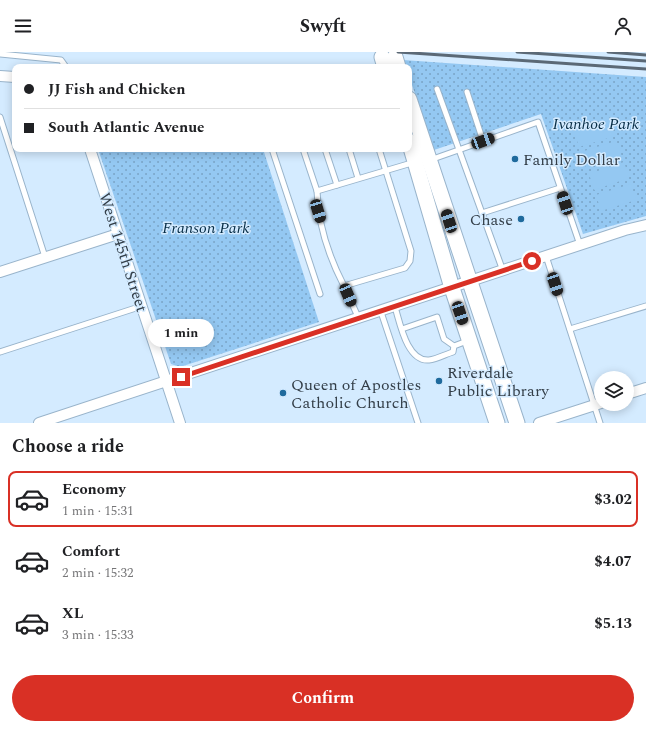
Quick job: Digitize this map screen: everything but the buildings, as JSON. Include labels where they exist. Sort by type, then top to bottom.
[{"type":"street","points":[[0,76],[12,77]]},
{"type":"street","points":[[412,112],[452,288],[497,423]]},
{"type":"street","points":[[412,145],[423,161],[471,282],[516,423]]},
{"type":"street","name":"West 145th Street","points":[[91,152],[180,423]]},
{"type":"street","points":[[39,423],[646,224]]},
{"type":"street","points":[[0,272],[118,234]]},
{"type":"street","points":[[634,392],[646,388]]},
{"type":"street","points":[[539,423],[552,421],[594,405]]},
{"type":"lane","points":[[0,54],[52,58],[61,60],[64,64]]},
{"type":"lane","points":[[437,89],[503,271]]},
{"type":"lane","points":[[467,92],[483,141]]},
{"type":"lane","points":[[0,117],[45,257]]},
{"type":"lane","points":[[317,191],[386,170],[423,161],[538,122],[580,245]]},
{"type":"lane","points":[[273,152],[320,294]]},
{"type":"lane","points":[[304,152],[317,191],[318,211],[336,270],[359,319]]},
{"type":"lane","points":[[326,152],[337,185]]},
{"type":"lane","points":[[350,152],[358,178]]},
{"type":"lane","points":[[344,286],[405,268],[410,261],[411,251],[380,152]]},
{"type":"lane","points":[[482,213],[560,188]]},
{"type":"lane","points":[[546,256],[570,329],[594,393]]},
{"type":"lane","points":[[0,352],[142,306]]},
{"type":"lane","points":[[570,329],[646,306]]},
{"type":"lane","points":[[395,307],[410,350],[422,359],[430,360],[453,352],[454,346]]},
{"type":"lane","points":[[381,312],[418,423]]},
{"type":"lane","points":[[402,329],[437,317],[444,339],[454,346]]},
{"type":"lane","points":[[454,346],[470,341]]},
{"type":"lane","points":[[599,411],[600,423]]},
{"type":"green space","name":"Ivanhoe Park","points":[[403,60],[646,77],[646,216],[583,234],[541,114],[434,150],[412,85],[412,64],[405,64]]},
{"type":"green space","points":[[609,120],[615,136],[579,147],[574,131]]},
{"type":"green space","points":[[616,141],[622,157],[586,168],[581,152]]},
{"type":"green space","name":"Franson Park","points":[[99,152],[264,152],[319,322],[180,367],[171,364]]},
{"type":"green space","points":[[624,162],[629,178],[594,190],[589,174]]},
{"type":"green space","points":[[631,184],[636,200],[601,211],[596,195]]},
{"type":"railway","points":[[398,52],[646,69]]},
{"type":"railway","points":[[517,52],[646,61]]},
{"type":"railway","points":[[608,52],[646,55]]},
{"type":"place","name":"Family Dollar","points":[[515,159]]},
{"type":"place","name":"Chase","points":[[521,219]]},
{"type":"place","name":"Riverdale Public Library","points":[[439,381]]},
{"type":"place","name":"Queen of Apostles Catholic Church","points":[[283,393]]},
{"type":"route","points":[[181,377],[532,261]]}]
